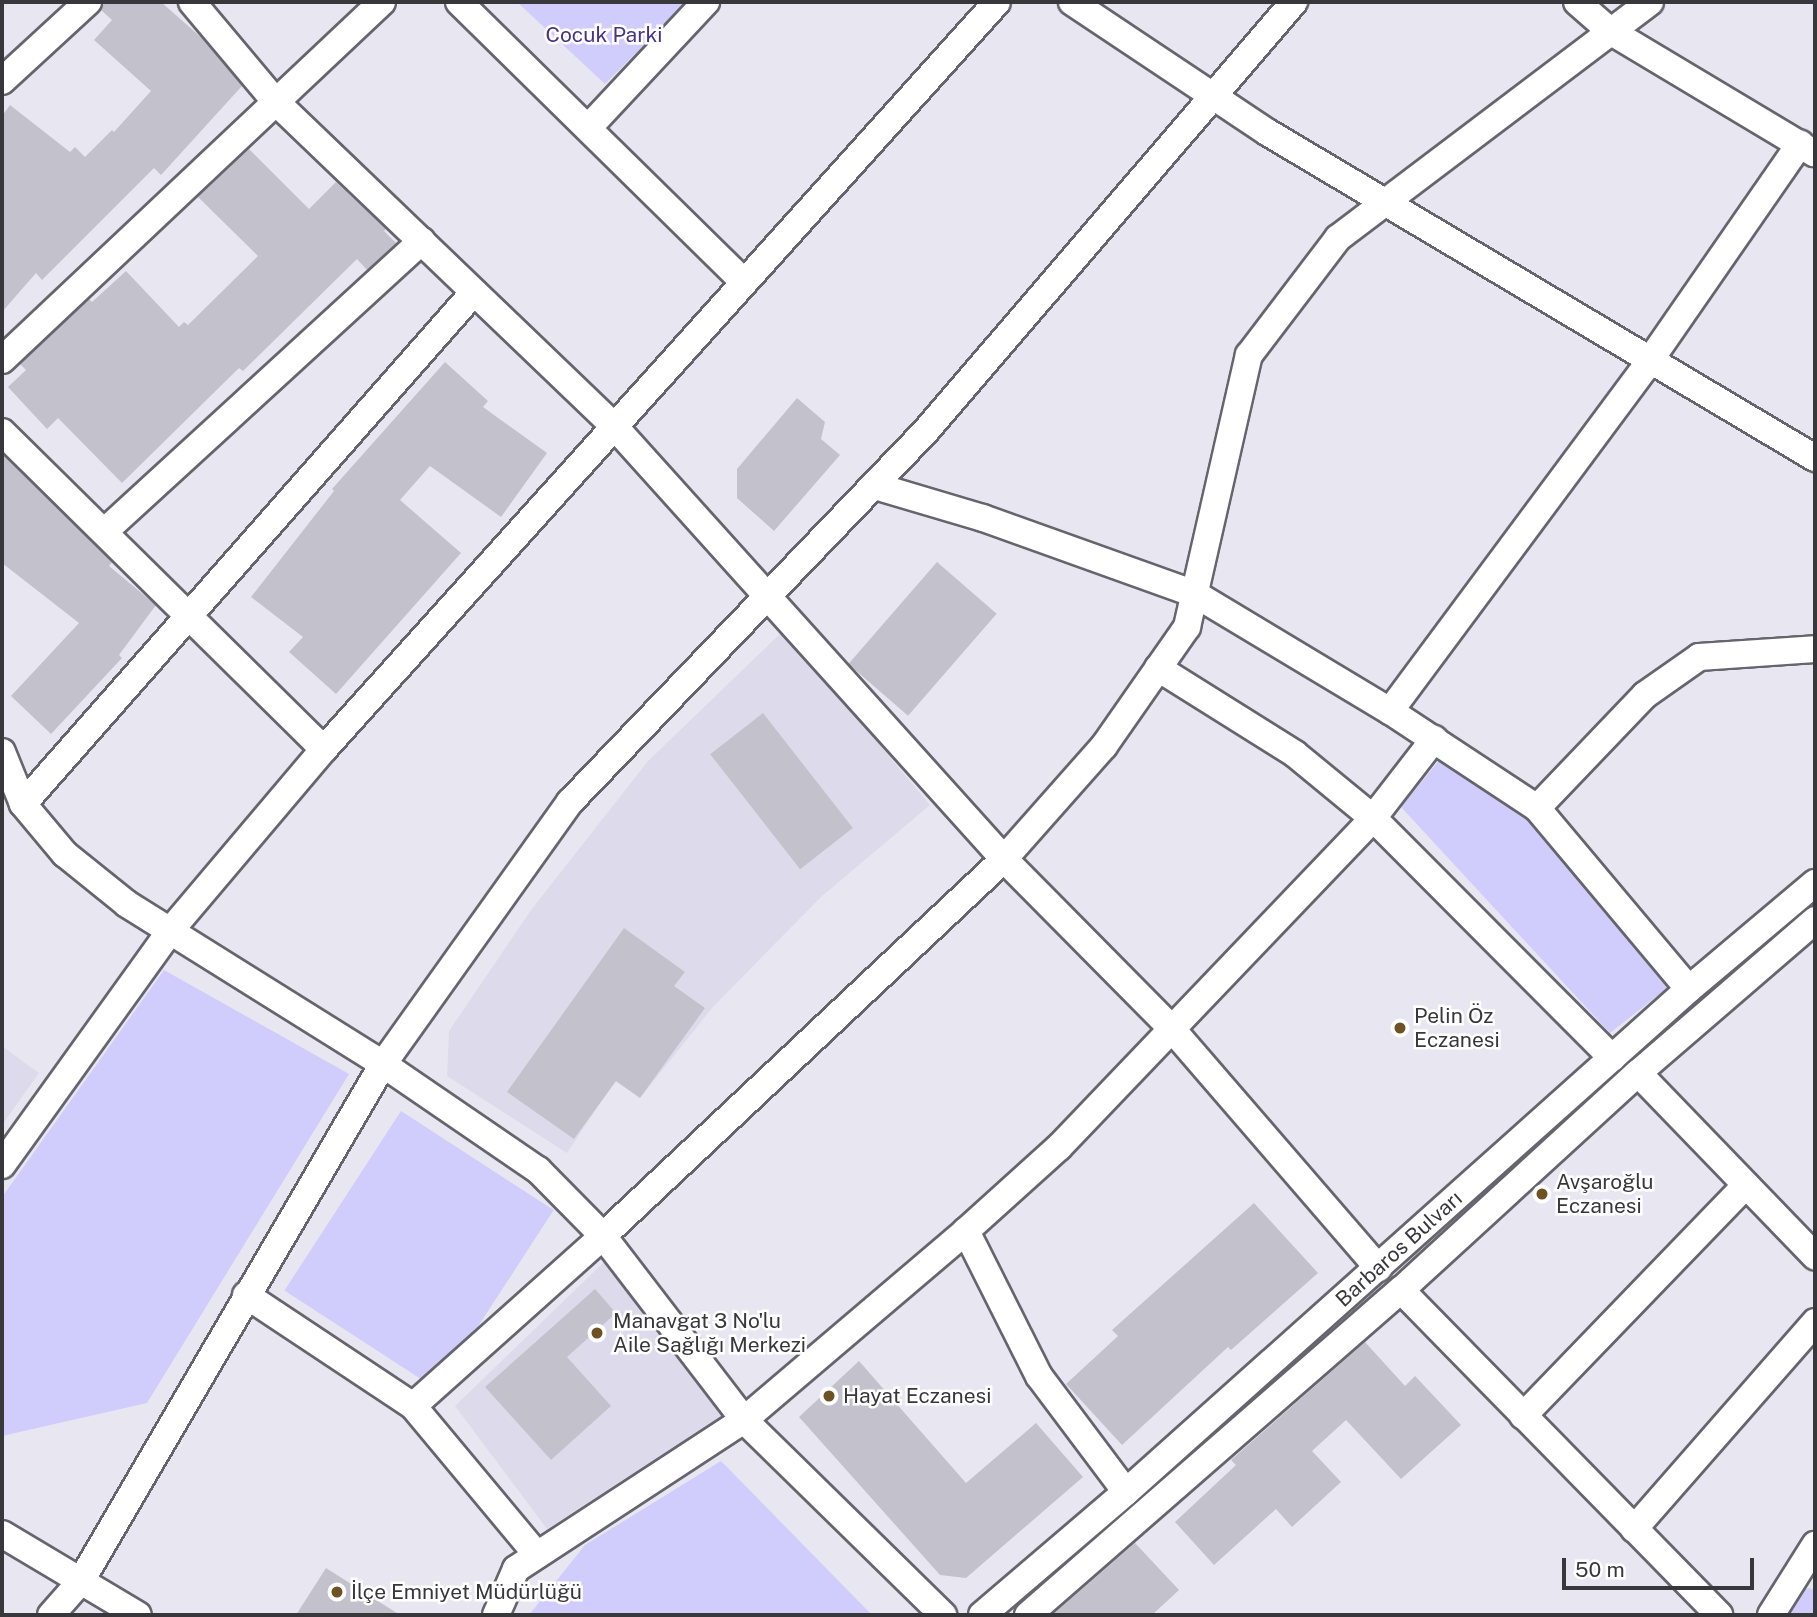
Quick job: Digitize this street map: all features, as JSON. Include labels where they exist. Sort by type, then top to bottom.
[{"type":"street","points":[[2,81],[88,2]]},
{"type":"street","points":[[192,2],[276,102],[614,426],[1004,859],[1172,1029],[1378,1268]]},
{"type":"street","points":[[2,360],[382,2]]},
{"type":"street","points":[[459,2],[744,282]]},
{"type":"street","points":[[588,128],[706,2]]},
{"type":"street","points":[[2,1165],[170,931],[324,749],[997,2]]},
{"type":"street","points":[[1072,2],[1212,97],[1815,458]]},
{"type":"street","points":[[51,1615],[81,1581],[383,1064],[570,802],[925,432],[1294,2]]},
{"type":"street","points":[[1390,711],[1807,148],[1610,31],[1577,2]]},
{"type":"street","points":[[413,1406],[603,1236],[1004,859],[1104,746],[1186,627],[1249,355],[1338,238],[1650,2]]},
{"type":"street","points":[[104,532],[422,241]]},
{"type":"street","points":[[23,804],[474,292]]},
{"type":"street","points":[[2,432],[324,749]]},
{"type":"street","points":[[875,486],[983,518],[1195,594],[1390,711],[1537,808],[1689,989]]},
{"type":"street","points":[[1537,808],[1645,695],[1699,657],[1815,649]]},
{"type":"street","points":[[1158,668],[1295,754],[1373,818],[1612,1058]]},
{"type":"street","points":[[496,1615],[516,1569],[744,1420],[966,1231],[1059,1147],[1373,818],[1434,739]]},
{"type":"street","points":[[2,752],[23,804],[65,854],[127,904],[383,1064],[538,1170],[603,1236],[744,1420],[943,1615]]},
{"type":"street","name":"Barbaros Bulvarı","points":[[982,1615],[1126,1492],[1689,989],[1815,883]]},
{"type":"street","name":"Barbaros Bulvarı","points":[[1028,1615],[1401,1290],[1638,1073],[1815,920]]},
{"type":"street","points":[[1638,1073],[1815,1256]]},
{"type":"street","points":[[1523,1416],[1746,1185]]},
{"type":"street","points":[[966,1231],[1039,1376],[1126,1492]]},
{"type":"street","points":[[1401,1290],[1719,1615]]},
{"type":"street","points":[[246,1295],[413,1406],[537,1555]]},
{"type":"street","points":[[1634,1528],[1815,1322]]},
{"type":"street","points":[[2,1534],[138,1615]]},
{"type":"street","points":[[1771,1615],[1812,1557]]},
{"type":"shaded area","points":[[784,630],[930,805],[821,897],[713,1007],[640,1098],[615,1081],[567,1153],[447,1076],[449,1031],[531,910],[648,761]]},
{"type":"shaded area","points":[[2,1046],[39,1073],[2,1125]]},
{"type":"shaded area","name":"Manavgat 3 No'lu Aile Sağlığı Merkezi","points":[[606,1260],[726,1413],[547,1529],[455,1406]]},
{"type":"green space","name":"Cocuk Parki","points":[[517,2],[687,2],[605,84]]},
{"type":"green space","points":[[1441,758],[1537,808],[1680,978],[1610,1033],[1401,807]]},
{"type":"green space","points":[[164,970],[349,1074],[147,1403],[2,1436],[2,1197]]},
{"type":"green space","points":[[401,1111],[554,1210],[437,1390],[284,1290]]},
{"type":"green space","points":[[721,1461],[872,1615],[529,1615],[585,1545]]},
{"type":"green space","points":[[1810,1588],[1815,1591],[1815,1615],[1785,1615],[1798,1591]]},
{"type":"building","points":[[103,2],[161,2],[203,39],[242,86],[161,175],[154,168],[42,280],[36,273],[2,312],[2,116],[10,105],[70,152],[75,147],[85,157],[112,130],[114,132],[151,91],[94,40],[112,20],[101,10]]},
{"type":"building","points":[[249,149],[309,209],[336,182],[386,229],[384,231],[396,243],[367,270],[357,259],[243,371],[239,368],[122,483],[58,418],[47,429],[8,387],[26,370],[20,364],[89,299],[92,302],[126,271],[179,327],[184,322],[188,325],[258,256],[198,197]]},
{"type":"building","points":[[445,362],[488,401],[483,407],[547,453],[501,517],[430,466],[400,500],[461,553],[336,694],[289,652],[303,637],[251,597],[334,491],[332,489]]},
{"type":"building","points":[[797,398],[825,422],[821,439],[840,455],[774,531],[737,498],[737,469]]},
{"type":"building","points":[[2,454],[112,562],[109,566],[156,605],[119,655],[122,658],[51,734],[11,696],[79,623],[2,563]]},
{"type":"building","points":[[937,562],[997,614],[908,716],[848,664]]},
{"type":"building","points":[[763,713],[853,828],[800,869],[710,754]]},
{"type":"building","points":[[624,928],[685,972],[674,986],[705,1008],[640,1098],[616,1081],[574,1139],[507,1092]]},
{"type":"building","points":[[1254,1203],[1318,1273],[1231,1350],[1228,1347],[1122,1445],[1066,1384],[1118,1336],[1112,1330]]},
{"type":"building","name":"Manavgat 3 No'lu Aile Sağlığı Merkezi","points":[[595,1289],[616,1313],[567,1357],[611,1406],[551,1460],[485,1387]]},
{"type":"building","points":[[1365,1342],[1405,1386],[1415,1376],[1461,1425],[1401,1479],[1346,1420],[1312,1451],[1341,1482],[1292,1527],[1276,1509],[1214,1565],[1175,1522],[1236,1465],[1231,1460]]},
{"type":"building","points":[[859,1361],[966,1483],[1036,1423],[1083,1477],[966,1578],[940,1575],[799,1417]]},
{"type":"building","points":[[1135,1543],[1179,1590],[1152,1615],[1052,1615]]},
{"type":"building","name":"İlçe Emniyet Müdürlüğü","points":[[326,1568],[400,1615],[296,1615]]},
{"type":"place","name":"Pelin Öz Eczanesi","points":[[1400,1028]]},
{"type":"place","name":"Avşaroğlu Eczanesi","points":[[1542,1194]]},
{"type":"place","name":"Manavgat 3 No'lu Aile Sağlığı Merkezi","points":[[597,1333]]},
{"type":"place","name":"Hayat Eczanesi","points":[[829,1396]]},
{"type":"place","name":"İlçe Emniyet Müdürlüğü","points":[[337,1592]]}]
